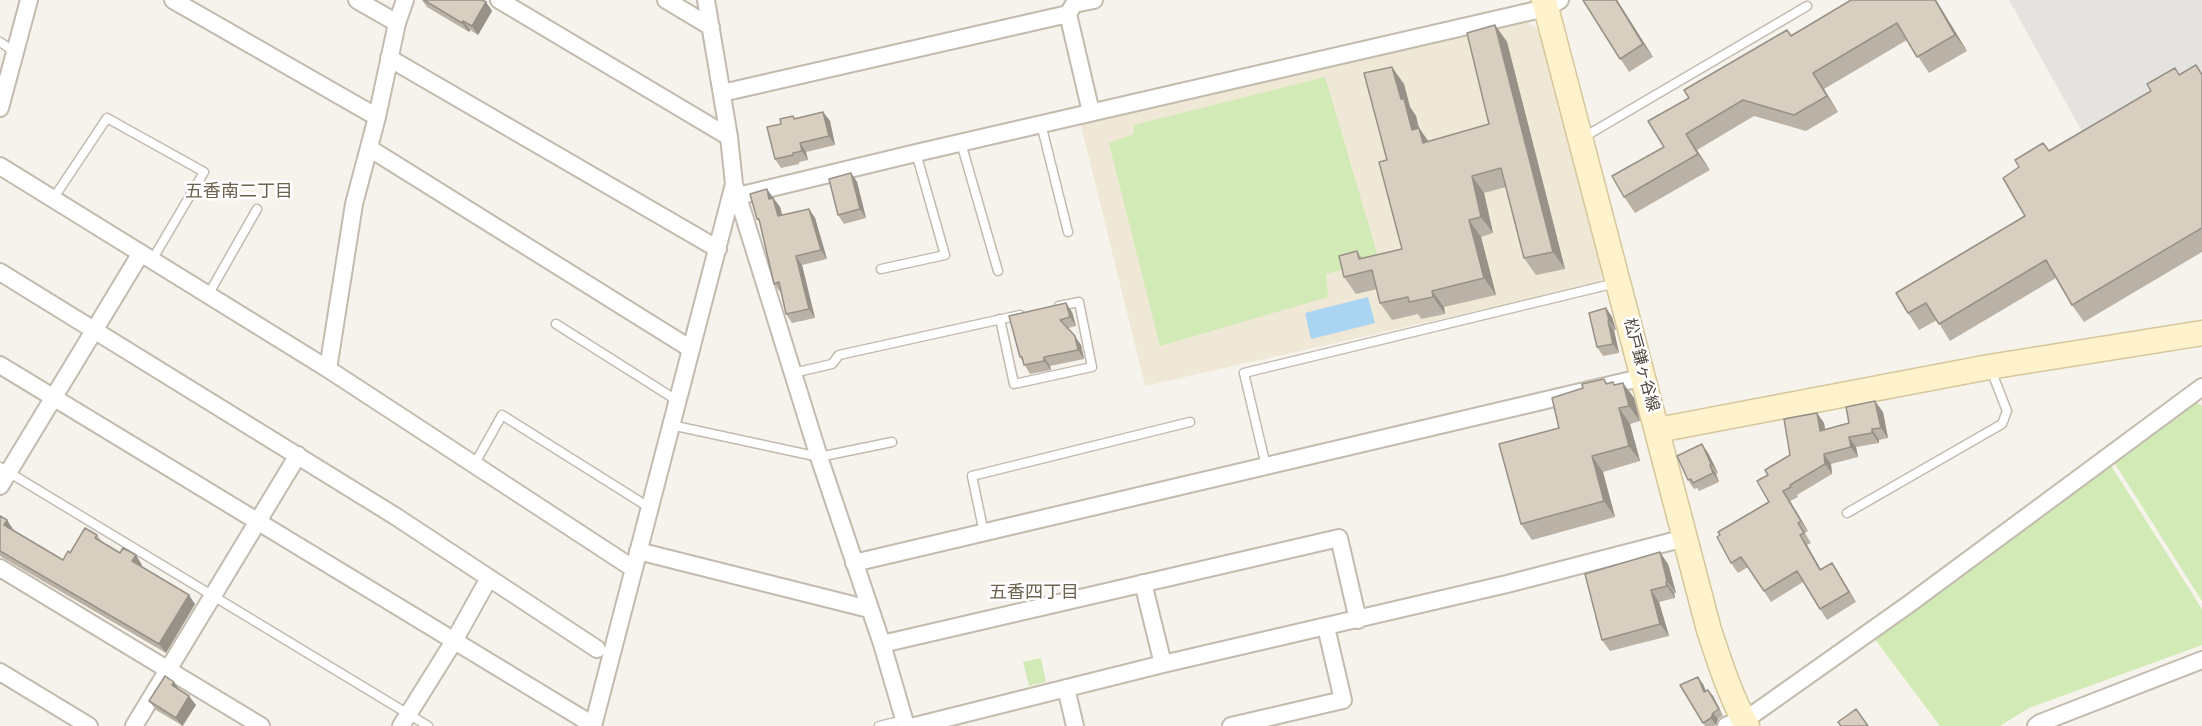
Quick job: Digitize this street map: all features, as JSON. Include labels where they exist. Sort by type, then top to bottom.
[{"type":"main road","name":"松戸鎌ヶ谷線","points":[[1550,3],[1581,139],[1685,538],[1739,724]]},
{"type":"main road","points":[[1658,430],[1863,387],[2202,333]]},
{"type":"street","points":[[0,108],[29,0]]},
{"type":"street","points":[[173,0],[378,117]]},
{"type":"street","points":[[357,0],[397,23]]},
{"type":"street","points":[[328,369],[354,204],[378,117],[397,23],[405,0]]},
{"type":"street","points":[[499,0],[729,137]]},
{"type":"street","points":[[666,0],[711,27]]},
{"type":"street","points":[[707,0],[736,190],[819,457],[908,724],[1358,620],[1685,538]]},
{"type":"street","points":[[1091,112],[1068,14],[1074,4],[1094,0]]},
{"type":"street","points":[[736,190],[961,143],[1550,3]]},
{"type":"street","points":[[722,93],[1068,14]]},
{"type":"street","points":[[389,58],[717,249]]},
{"type":"street","points":[[369,148],[692,349]]},
{"type":"street","points":[[0,166],[328,369],[634,568]]},
{"type":"street","points":[[0,365],[593,725],[717,249],[736,190]]},
{"type":"street","points":[[3,475],[94,329],[147,257]]},
{"type":"street","points":[[0,272],[395,516],[597,649]]},
{"type":"street","points":[[854,563],[1644,377]]},
{"type":"street","points":[[1739,724],[1909,604],[2202,387]]},
{"type":"street","points":[[134,726],[298,455]]},
{"type":"street","points":[[882,644],[1339,538],[1358,620]]},
{"type":"street","points":[[638,551],[869,609]]},
{"type":"street","points":[[0,568],[261,726]]},
{"type":"street","points":[[405,720],[454,641],[489,578]]},
{"type":"street","points":[[1143,583],[1163,664]]},
{"type":"street","points":[[1231,726],[1343,700],[1326,627]]},
{"type":"street","points":[[2036,726],[2202,660]]},
{"type":"street","points":[[0,672],[89,726]]},
{"type":"street","points":[[1066,688],[1075,726]]},
{"type":"lane","points":[[1581,139],[1807,6]]},
{"type":"lane","points":[[0,42],[15,52]]},
{"type":"lane","points":[[53,199],[107,118],[204,172],[147,257]]},
{"type":"lane","points":[[1041,124],[1068,232]]},
{"type":"lane","points":[[961,143],[998,271]]},
{"type":"lane","points":[[881,269],[945,255],[916,153]]},
{"type":"lane","points":[[208,295],[257,208]]},
{"type":"lane","points":[[1266,466],[1244,373],[1619,282]]},
{"type":"lane","points":[[1000,319],[1014,384],[1092,367],[1079,302],[1045,309]]},
{"type":"lane","points":[[793,372],[832,364],[839,355],[1034,312]]},
{"type":"lane","points":[[556,324],[678,401]]},
{"type":"lane","points":[[1847,513],[2002,424],[2007,411],[1989,367]]},
{"type":"lane","points":[[474,465],[502,415],[650,508]]},
{"type":"lane","points":[[984,533],[972,476],[1190,422]]},
{"type":"lane","points":[[672,425],[819,457],[892,442]]},
{"type":"lane","points":[[3,475],[212,595],[405,720],[428,726]]},
{"type":"lane","points":[[879,726],[908,724]]},
{"type":"shaded area","points":[[2009,0],[2202,0],[2202,71],[2085,137]]},
{"type":"shaded area","points":[[1526,21],[1539,30],[1603,275],[1600,283],[1145,386],[1080,121]]},
{"type":"green space","points":[[1325,77],[1379,260],[1326,274],[1328,297],[1160,346],[1109,143],[1134,134],[1134,125]]},
{"type":"green space","points":[[2196,402],[2202,406],[2202,601],[2114,462]]},
{"type":"green space","points":[[2110,464],[2202,609],[2202,645],[2029,708],[2000,726],[1940,726],[1871,634]]},
{"type":"green space","points":[[1041,658],[1046,682],[1029,686],[1023,662]]},
{"type":"water","points":[[1368,297],[1375,323],[1311,339],[1305,313]]},
{"type":"building","points":[[424,0],[482,0],[486,2],[472,26],[463,21],[462,23]]},
{"type":"building","points":[[1583,0],[1616,0],[1643,44],[1620,59]]},
{"type":"building","points":[[1851,0],[1935,0],[1955,35],[1917,57],[1897,23],[1813,73],[1827,96],[1794,115],[1743,100],[1686,134],[1698,154],[1624,197],[1612,176],[1664,147],[1648,121],[1689,98],[1684,90],[1787,30],[1791,36]]},
{"type":"building","points":[[1495,25],[1553,252],[1524,258],[1501,168],[1472,176],[1481,217],[1469,220],[1484,278],[1432,291],[1433,297],[1409,302],[1408,297],[1380,303],[1372,270],[1344,277],[1339,256],[1357,251],[1359,259],[1402,249],[1379,162],[1387,160],[1364,73],[1392,67],[1412,130],[1419,128],[1423,143],[1489,124],[1467,33]]},
{"type":"building","points":[[2196,65],[2202,75],[2202,228],[2072,305],[2046,260],[1939,324],[1926,303],[1908,313],[1896,293],[2025,216],[2003,178],[2019,167],[2015,160],[2043,143],[2049,151],[2151,91],[2147,84],[2175,68],[2179,75]]},
{"type":"building","points":[[823,112],[829,136],[800,143],[802,151],[775,159],[767,127],[781,124],[780,119],[793,116],[794,119]]},
{"type":"building","points":[[851,173],[860,209],[838,215],[829,179]]},
{"type":"building","points":[[767,189],[769,199],[773,198],[778,216],[809,209],[821,250],[796,256],[809,309],[786,314],[779,282],[774,284],[759,219],[757,219],[750,194]]},
{"type":"building","points":[[1066,303],[1070,317],[1060,320],[1075,336],[1078,350],[1044,357],[1044,361],[1024,365],[1009,316]]},
{"type":"building","points":[[1606,308],[1613,344],[1597,347],[1589,313]]},
{"type":"building","points":[[1604,379],[1606,384],[1623,383],[1629,406],[1619,408],[1629,446],[1592,456],[1604,501],[1521,524],[1499,444],[1559,428],[1552,398],[1583,388],[1582,384]]},
{"type":"building","points":[[1875,401],[1881,428],[1872,429],[1872,433],[1849,437],[1851,447],[1824,454],[1825,464],[1783,491],[1801,521],[1798,523],[1804,533],[1800,535],[1820,570],[1832,563],[1849,592],[1820,609],[1797,571],[1764,591],[1741,557],[1731,563],[1717,537],[1720,535],[1718,532],[1769,502],[1757,481],[1768,475],[1765,470],[1790,455],[1784,419],[1817,413],[1820,431],[1849,423],[1846,407]]},
{"type":"building","points":[[1702,444],[1713,473],[1693,483],[1691,479],[1688,480],[1677,456]]},
{"type":"building","points":[[0,516],[7,520],[4,525],[63,560],[68,551],[70,553],[85,528],[97,535],[95,538],[120,553],[123,548],[136,555],[132,561],[189,595],[159,644],[0,551]]},
{"type":"building","points":[[1660,552],[1667,586],[1651,590],[1660,624],[1602,640],[1585,574]]},
{"type":"building","points":[[165,676],[174,682],[172,685],[189,696],[176,718],[149,701]]},
{"type":"building","points":[[1698,677],[1704,692],[1708,690],[1719,709],[1703,723],[1680,685]]},
{"type":"building","points":[[1856,709],[1868,726],[1841,726],[1838,722]]},
{"type":"district","name":"五香南二丁目","points":[[239,192]]},
{"type":"district","name":"五香四丁目","points":[[1034,593]]}]
